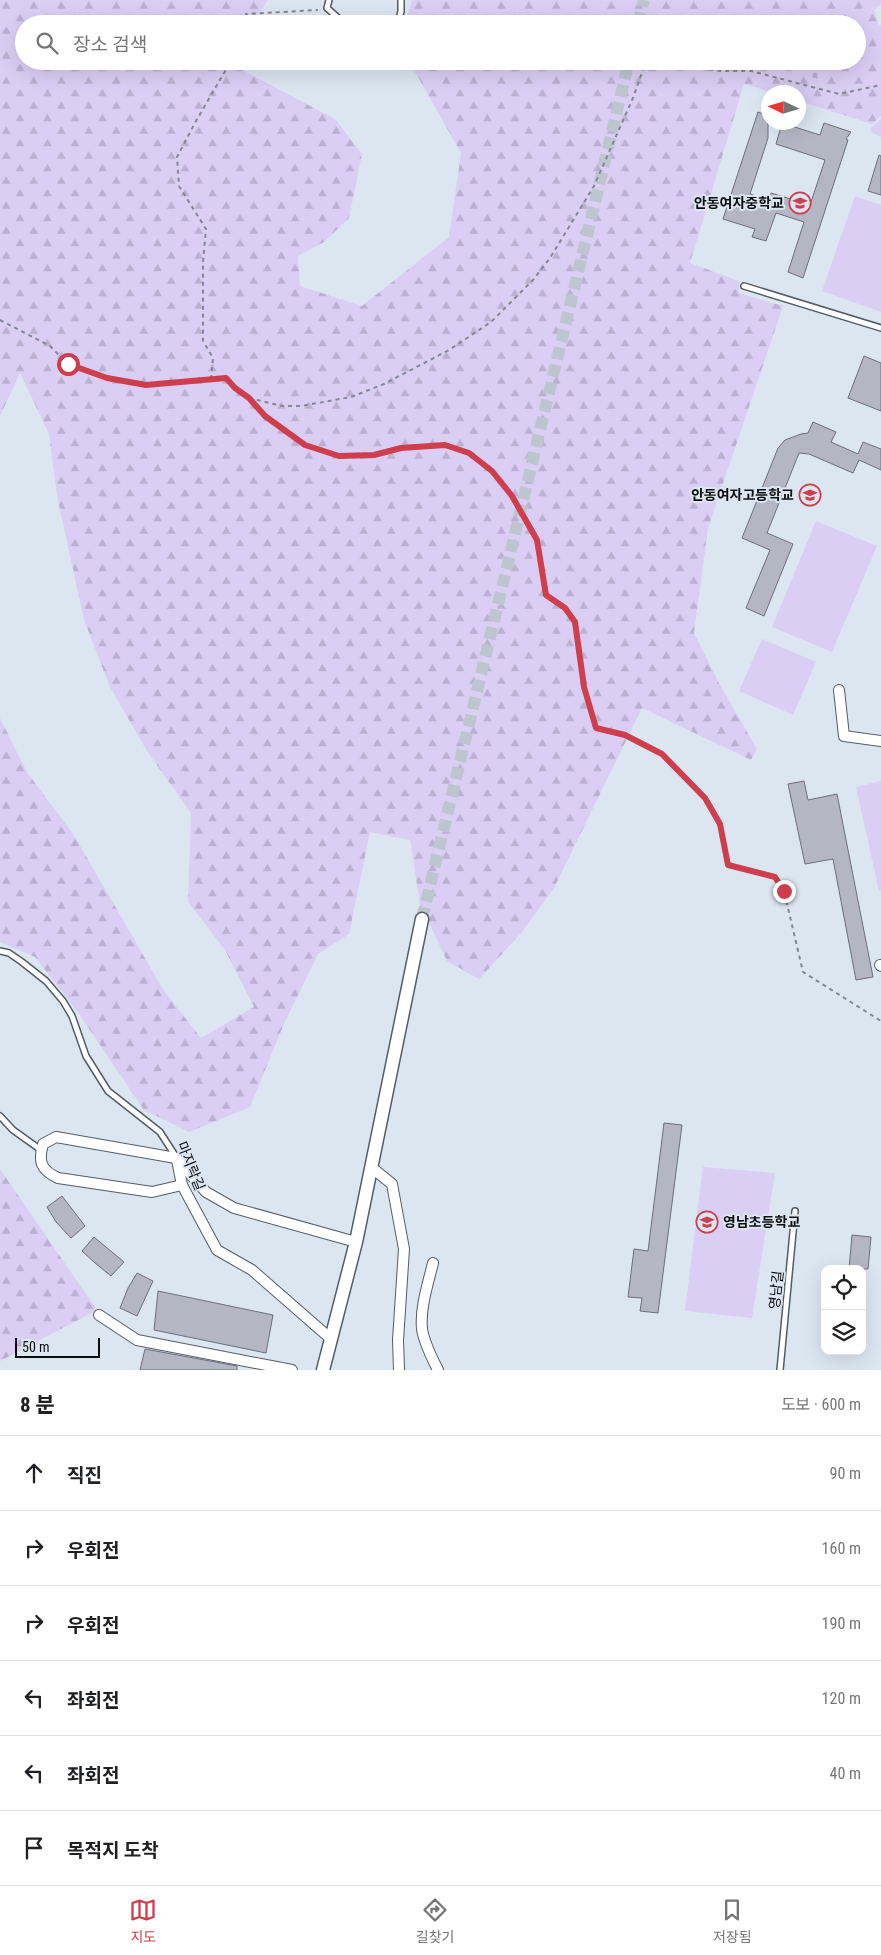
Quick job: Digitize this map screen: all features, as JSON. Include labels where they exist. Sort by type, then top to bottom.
[{"type":"street","points":[[839,690],[844,736],[881,741]]},
{"type":"street","points":[[323,1370],[356,1242],[422,918]]},
{"type":"street","points":[[182,1185],[152,1192],[58,1178],[47,1173],[41,1162],[41,1150],[43,1144],[56,1137],[176,1158],[206,1192],[234,1208],[356,1242]]},
{"type":"street","name":"마지락길","points":[[176,1158],[182,1185],[217,1250],[252,1270],[331,1339]]},
{"type":"street","points":[[372,1167],[392,1184],[404,1249],[398,1340],[399,1370]]},
{"type":"street","points":[[433,1263],[424,1303],[422,1329],[438,1370]]},
{"type":"street","points":[[99,1315],[137,1340],[292,1370]]},
{"type":"lane","points":[[329,0],[327,8],[335,15]]},
{"type":"lane","points":[[400,15],[401,0]]},
{"type":"lane","points":[[744,286],[881,328]]},
{"type":"lane","name":"마지락길","points":[[0,951],[9,953],[46,981],[63,1001],[72,1016],[86,1056],[108,1091],[160,1132],[176,1158]]},
{"type":"lane","points":[[0,1116],[13,1130],[41,1150]]},
{"type":"lane","name":"영남길","points":[[780,1370],[795,1211]]},
{"type":"path","points":[[246,15],[316,11],[327,8]]},
{"type":"path","points":[[211,379],[213,358],[203,341],[203,262],[206,229],[179,186],[177,157],[226,70]]},
{"type":"path","points":[[249,398],[282,406],[301,406],[351,396],[384,384],[449,350],[491,322],[533,280],[550,258],[594,186],[633,98],[643,70]]},
{"type":"path","points":[[713,70],[751,71],[839,94],[881,86]]},
{"type":"path","points":[[0,320],[50,346],[68,364],[107,378],[146,385],[226,378],[235,388],[249,398],[265,416],[305,445],[339,456],[374,455],[401,448],[445,445],[469,453],[492,471],[512,496],[537,540],[546,595],[565,608],[575,622],[584,687],[596,728],[625,735],[662,754],[705,798],[720,824],[728,865],[775,877],[784,891],[803,972],[881,1021]]},
{"type":"green space","points":[[0,0],[268,0],[257,15],[15,15],[15,70],[242,70],[335,119],[362,154],[349,218],[324,242],[298,256],[300,286],[362,306],[449,237],[461,153],[413,70],[866,70],[866,15],[408,15],[412,0],[881,0],[881,4],[874,10],[879,25],[881,25],[881,116],[872,124],[806,103],[806,85],[761,85],[761,89],[744,84],[690,263],[739,281],[739,293],[783,306],[708,528],[694,633],[719,683],[757,749],[751,760],[642,708],[554,888],[522,932],[479,979],[447,961],[420,904],[410,840],[370,832],[349,934],[318,954],[283,1026],[250,1107],[189,1132],[144,1110],[79,1014],[35,957],[0,942],[0,718],[28,774],[72,832],[164,991],[201,1038],[254,1007],[225,950],[188,902],[191,813],[147,751],[110,687],[84,620],[57,496],[49,434],[20,373],[0,416]]},
{"type":"green space","points":[[788,70],[833,70],[831,76],[818,79]]},
{"type":"green space","points":[[881,119],[881,137],[872,133],[871,128]]},
{"type":"green space","points":[[855,196],[881,205],[881,312],[822,291]]},
{"type":"green space","points":[[816,521],[877,546],[832,652],[772,627]]},
{"type":"green space","points":[[762,639],[816,662],[793,715],[739,691]]},
{"type":"green space","points":[[881,781],[881,890],[879,891],[856,787]]},
{"type":"green space","points":[[703,1167],[775,1173],[752,1318],[685,1311]]},
{"type":"green space","points":[[0,1169],[97,1310],[0,1361]]},
{"type":"building","points":[[758,112],[761,113],[761,130],[768,130],[768,138],[750,194],[768,200],[771,193],[810,205],[825,160],[776,144],[780,130],[804,130],[820,135],[824,123],[851,132],[846,139],[848,140],[803,278],[788,272],[804,222],[776,213],[766,241],[752,237],[755,229],[723,219]]},
{"type":"building","points":[[879,155],[881,156],[881,195],[868,191]]},
{"type":"building","points":[[864,356],[881,363],[881,411],[848,398]]},
{"type":"building","points":[[813,422],[836,432],[831,442],[858,454],[863,442],[881,449],[881,470],[859,460],[853,473],[809,454],[799,453],[767,533],[793,544],[764,616],[746,608],[770,550],[742,538],[778,448],[785,440],[808,433]]},
{"type":"building","points":[[804,781],[808,800],[837,794],[873,977],[856,980],[833,859],[805,864],[788,784]]},
{"type":"building","points":[[664,1123],[682,1125],[658,1313],[640,1311],[642,1298],[628,1297],[634,1249],[648,1251]]},
{"type":"building","points":[[62,1196],[85,1226],[71,1238],[56,1222],[47,1207]]},
{"type":"building","points":[[852,1235],[871,1237],[868,1269],[866,1269],[866,1265],[849,1265]]},
{"type":"building","points":[[94,1237],[124,1262],[111,1276],[82,1251]]},
{"type":"building","points":[[137,1273],[153,1281],[137,1316],[120,1308],[128,1288]]},
{"type":"building","points":[[158,1291],[273,1315],[266,1353],[154,1330]]},
{"type":"building","points":[[145,1349],[237,1366],[237,1370],[140,1370]]},
{"type":"tunnel","points":[[640,15],[644,0]]},
{"type":"tunnel","points":[[422,919],[627,70]]},
{"type":"place","name":"안동여자중학교","points":[[800,203]]},
{"type":"place","name":"안동여자고등학교","points":[[810,495]]},
{"type":"place","name":"영남초등학교","points":[[707,1222]]},
{"type":"route","points":[[68,364],[107,378],[146,385],[226,378],[235,388],[249,398],[265,416],[305,445],[339,456],[374,455],[401,448],[445,445],[469,453],[492,471],[512,496],[537,540],[546,595],[565,608],[575,622],[578,655],[584,687],[596,728],[625,735],[662,754],[705,798],[720,824],[728,865],[775,877],[784,891]]}]
